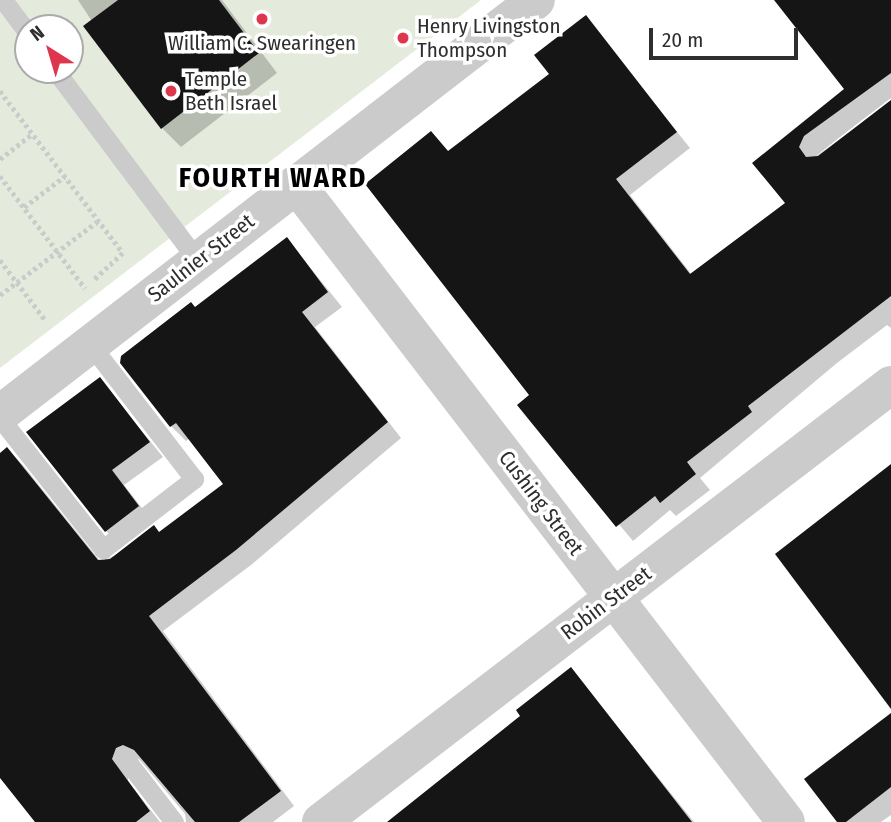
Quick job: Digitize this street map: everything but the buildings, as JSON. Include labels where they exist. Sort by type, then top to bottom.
[{"type":"street","name":"Saulnier Street","points":[[0,416],[536,0]]},
{"type":"street","name":"Cushing Street","points":[[296,184],[614,597],[778,819]]},
{"type":"street","name":"Robin Street","points":[[321,822],[891,385]]},
{"type":"lane","points":[[3,0],[14,15]]},
{"type":"lane","points":[[65,84],[198,261]]},
{"type":"lane","points":[[811,146],[891,85]]},
{"type":"lane","points":[[0,416],[103,549],[194,479],[90,344]]},
{"type":"lane","points":[[124,757],[174,822]]},
{"type":"path","points":[[1,93],[123,253]]},
{"type":"path","points":[[0,159],[32,134]]},
{"type":"path","points":[[0,176],[85,288]]},
{"type":"path","points":[[24,207],[65,176]]},
{"type":"path","points":[[0,295],[99,220]]},
{"type":"path","points":[[0,260],[46,322]]},
{"type":"green space","points":[[0,0],[481,0],[0,368]]},
{"type":"place","name":"William C. Swearingen","points":[[262,19]]},
{"type":"place","name":"Henry Livingston Thompson","points":[[403,38]]},
{"type":"place","name":"Temple Beth Israel","points":[[171,91]]},
{"type":"district","name":"FOURTH WARD","points":[[273,178]]}]
